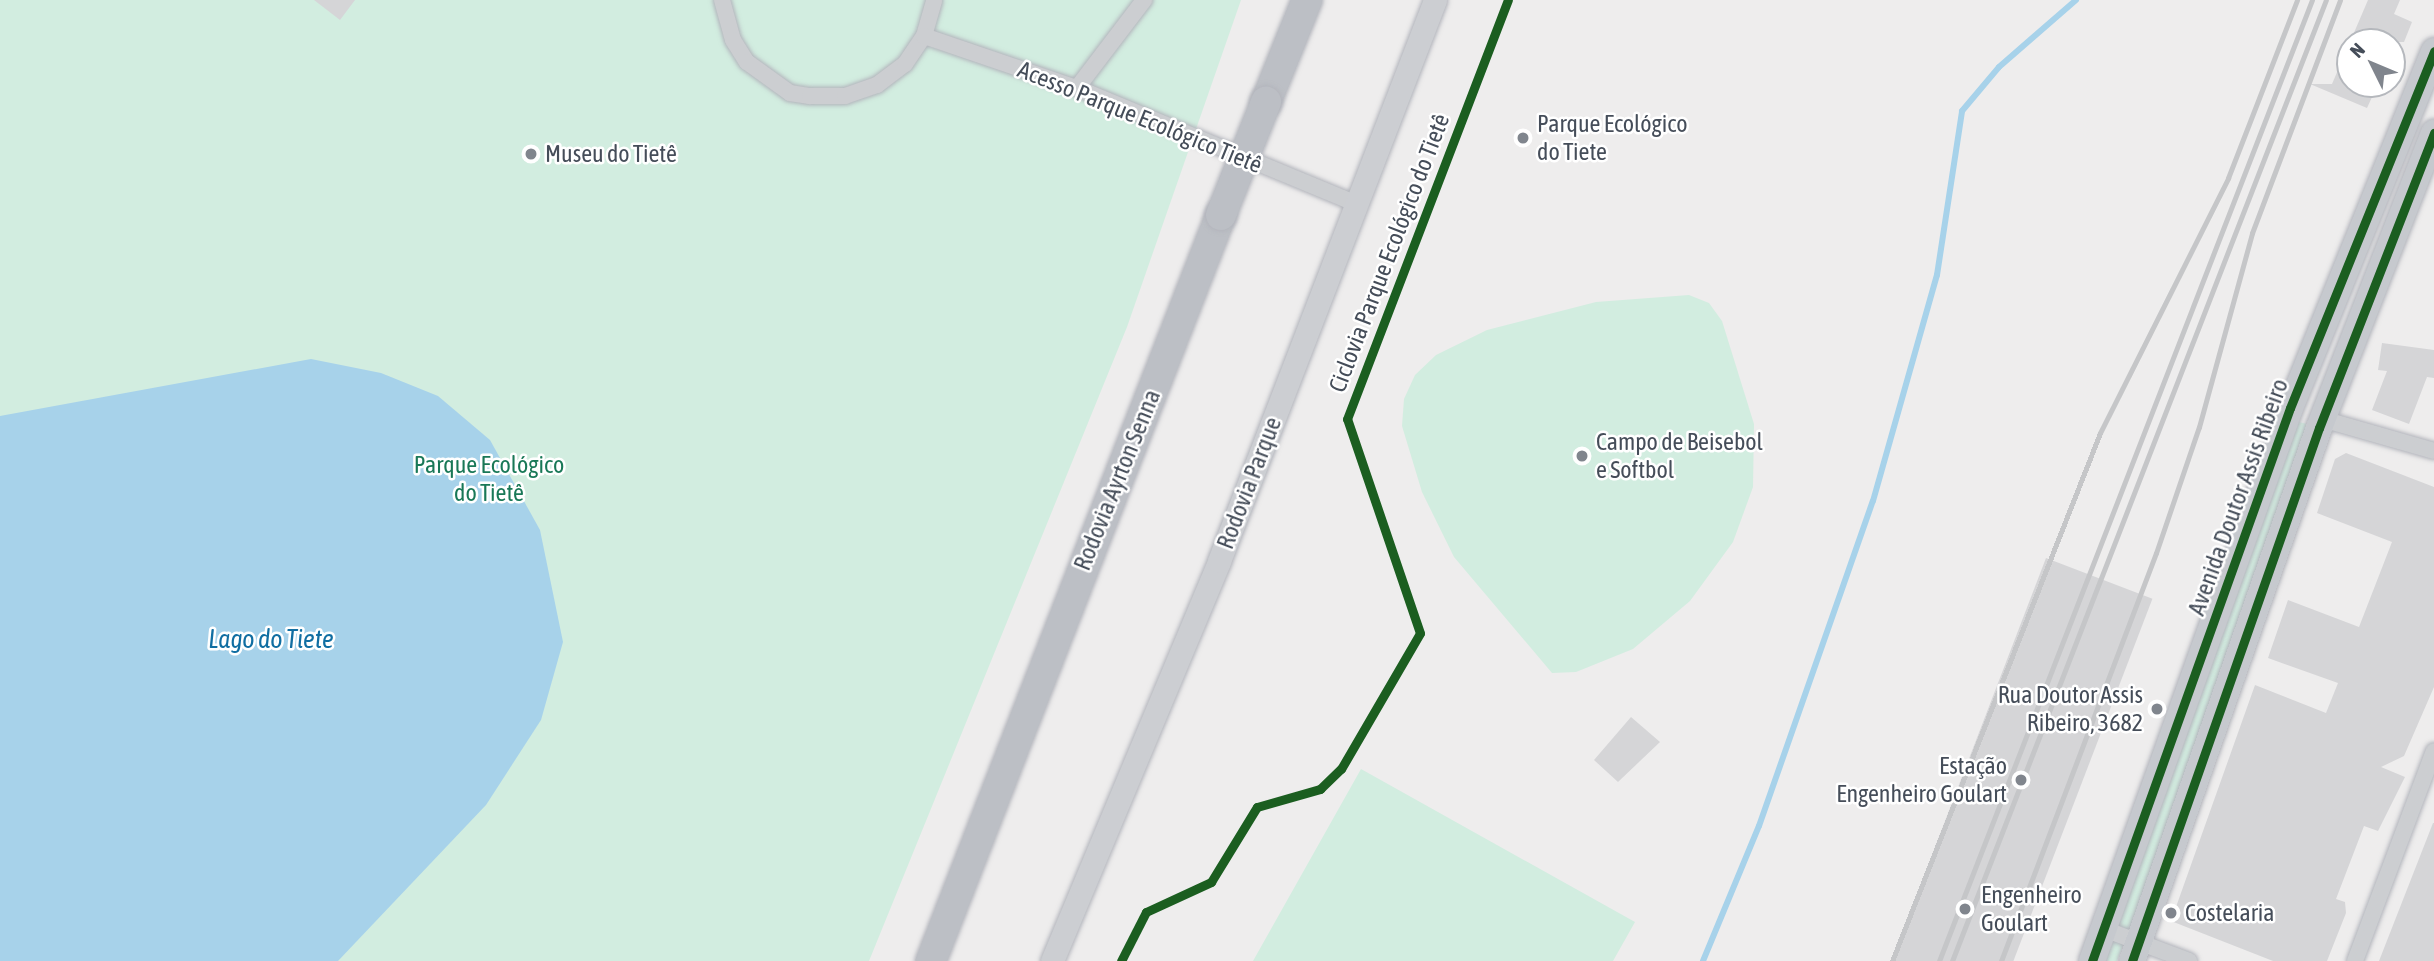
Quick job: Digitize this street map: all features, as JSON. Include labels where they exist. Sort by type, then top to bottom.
[{"type":"highway","name":"Rodovia Ayrton Senna","points":[[931,961],[1307,0]]},
{"type":"main road","name":"Avenida Doutor Assis Ribeiro","points":[[2092,961],[2290,408],[2434,51]]},
{"type":"main road","points":[[2136,952],[2322,419],[2434,133]]},
{"type":"street","points":[[722,0],[733,40],[747,62],[790,93],[845,96],[877,85],[905,64],[924,36],[934,0]]},
{"type":"street","points":[[1077,88],[1144,0]]},
{"type":"street","name":"Rodovia Parque","points":[[1052,961],[1219,561],[1354,203],[1435,0]]},
{"type":"street","name":"Acesso Parque Ecológico Tietê","points":[[924,36],[1077,88],[1354,203]]},
{"type":"street","points":[[2322,419],[2434,452]]},
{"type":"street","points":[[2354,961],[2434,751]]},
{"type":"street","points":[[2104,929],[2136,952],[2189,961]]},
{"type":"green space","name":"Parque Ecológico do Tietê","points":[[0,0],[1241,0],[1127,327],[869,961],[0,961]]},
{"type":"green space","name":"Campo de Beisebol e Softbol","points":[[1689,295],[1709,303],[1722,321],[1754,424],[1753,487],[1733,542],[1690,601],[1633,649],[1576,672],[1552,673],[1454,557],[1422,492],[1402,426],[1404,399],[1415,375],[1436,355],[1487,330],[1596,302]]},
{"type":"green space","points":[[2299,422],[2307,424],[2134,917],[2117,961],[2106,961]]},
{"type":"green space","points":[[1361,769],[1635,922],[1613,961],[1253,961]]},
{"type":"water","name":"Lago do Tiete","points":[[311,359],[381,373],[438,396],[490,440],[540,530],[563,642],[541,720],[486,805],[338,961],[0,961],[0,416]]},
{"type":"building","points":[[314,0],[355,0],[340,20]]},
{"type":"building","points":[[2368,0],[2400,0],[2394,14],[2412,22],[2406,37],[2406,28],[2356,28]]},
{"type":"building","points":[[2336,75],[2336,95],[2310,84],[2332,84]]},
{"type":"building","points":[[2343,98],[2372,98],[2367,108]]},
{"type":"building","points":[[2382,343],[2434,350],[2434,378],[2427,377],[2409,424],[2372,410],[2387,371],[2378,370]]},
{"type":"building","points":[[2346,453],[2434,487],[2434,687],[2404,756],[2381,767],[2405,777],[2378,831],[2364,826],[2336,899],[2345,902],[2346,913],[2327,961],[2273,961],[2171,921],[2255,685],[2326,713],[2338,683],[2268,658],[2288,600],[2359,627],[2392,542],[2317,513],[2335,459]]},
{"type":"building","name":"Estação Engenheiro Goulart","points":[[2046,558],[2152,599],[2013,961],[1891,961]]},
{"type":"building","points":[[1631,717],[1660,742],[1618,782],[1594,760]]},
{"type":"building","points":[[2433,823],[2434,961],[2379,961]]},
{"type":"waterway","points":[[1703,961],[1759,826],[1873,501],[1937,275],[1962,111],[1999,67],[2076,0]]},
{"type":"railway","points":[[1892,961],[2100,433],[2228,178],[2297,0]]},
{"type":"railway","points":[[1939,961],[2312,0]]},
{"type":"railway","points":[[1952,961],[2326,0]]},
{"type":"railway","points":[[2001,961],[2156,553],[2199,427],[2252,233],[2340,0]]},
{"type":"cycle path","name":"Ciclovia Parque Ecológico do Tietê","points":[[1121,961],[1146,912],[1211,882],[1257,807],[1320,789],[1341,769],[1420,633],[1347,419],[1508,0]]},
{"type":"cycle path","points":[[2092,961],[2290,408],[2434,51]]},
{"type":"cycle path","points":[[2132,961],[2319,428],[2434,133]]},
{"type":"place","name":"Parque Ecológico do Tiete","points":[[1523,138]]},
{"type":"place","name":"Museu do Tietê","points":[[531,154]]},
{"type":"place","name":"Campo de Beisebol e Softbol","points":[[1582,456]]},
{"type":"place","name":"Rua Doutor Assis Ribeiro, 3682","points":[[2157,709]]},
{"type":"place","name":"Estação Engenheiro Goulart","points":[[2021,780]]},
{"type":"place","name":"Engenheiro Goulart","points":[[1965,909]]},
{"type":"place","name":"Costelaria","points":[[2171,913]]}]
